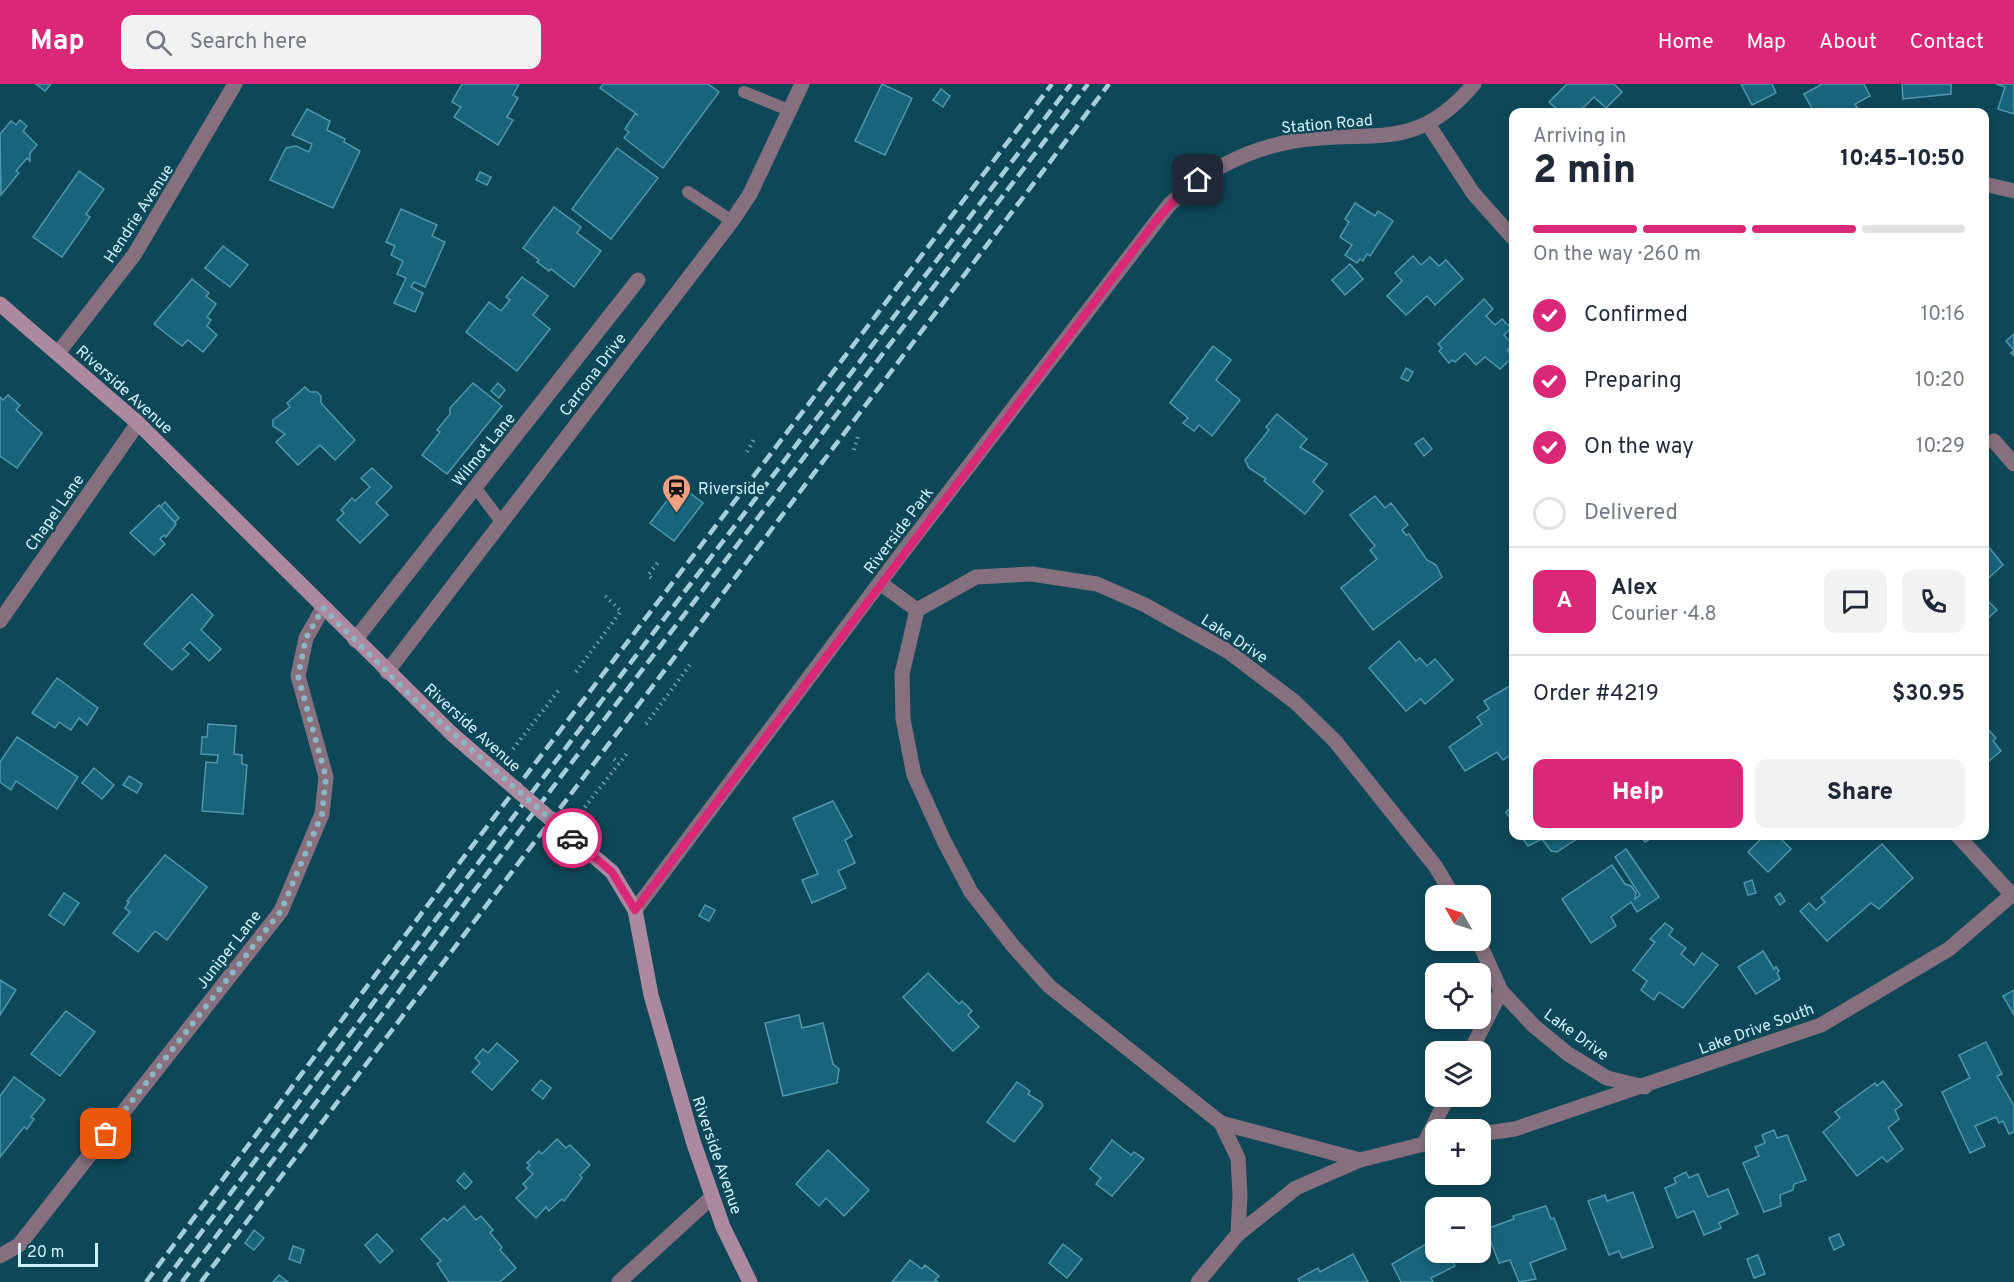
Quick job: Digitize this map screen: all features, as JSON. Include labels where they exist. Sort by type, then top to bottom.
[{"type":"street","name":"Hendrie Avenue","points":[[58,353],[135,255],[235,84]]},
{"type":"street","name":"Carrona Drive","points":[[387,672],[732,221],[750,194],[802,84]]},
{"type":"street","name":"Station Road","points":[[1198,180],[1236,159],[1279,144],[1315,139],[1394,135],[1428,124],[1449,111],[1474,84]]},
{"type":"street","points":[[1428,124],[1473,194],[1509,234]]},
{"type":"street","name":"Riverside Park","points":[[635,910],[1155,222],[1180,194],[1198,180]]},
{"type":"street","points":[[1989,185],[2014,191]]},
{"type":"street","name":"Wilmot Lane","points":[[355,640],[638,280]]},
{"type":"street","name":"Riverside Avenue","points":[[0,304],[138,423],[452,734],[612,872],[635,910],[644,967],[666,1052],[712,1197],[750,1282]]},
{"type":"street","name":"Chapel Lane","points":[[0,621],[138,423]]},
{"type":"street","points":[[1994,441],[2014,464]]},
{"type":"street","name":"Lake Drive","points":[[917,610],[976,577],[1032,574],[1097,584],[1145,605],[1229,652],[1295,702],[1335,741],[1436,867],[1447,885]]},
{"type":"street","points":[[880,583],[917,610],[902,674],[903,718],[914,775],[944,841],[971,892],[1013,946],[1048,986],[1221,1123],[1360,1160]]},
{"type":"street","name":"Juniper Lane","points":[[0,1256],[19,1245],[281,911],[322,814],[326,777],[298,676],[306,638],[323,608]]},
{"type":"street","points":[[1962,840],[2013,894]]},
{"type":"street","name":"Lake Drive South","points":[[1491,1132],[1515,1129],[1645,1087],[1821,1024],[1949,949],[2013,894]]},
{"type":"street","name":"Lake Drive","points":[[1483,951],[1501,991],[1534,1026],[1568,1054],[1608,1078],[1645,1087]]},
{"type":"street","points":[[1476,1041],[1501,991]]},
{"type":"street","points":[[1221,1123],[1238,1158],[1240,1195],[1238,1234]]},
{"type":"street","points":[[1198,1282],[1238,1234],[1296,1188],[1360,1160],[1425,1142]]},
{"type":"street","points":[[619,1282],[712,1197]]},
{"type":"lane","points":[[744,92],[791,111]]},
{"type":"lane","points":[[688,192],[732,221]]},
{"type":"lane","points":[[476,488],[502,522]]},
{"type":"path","points":[[854,450],[858,436]]},
{"type":"path","points":[[747,452],[754,440]]},
{"type":"path","points":[[651,578],[648,575],[659,561]]},
{"type":"path","points":[[576,672],[588,660],[621,611],[602,594]]},
{"type":"path","points":[[646,723],[654,708],[693,662]]},
{"type":"path","points":[[513,749],[559,690]]},
{"type":"path","points":[[581,812],[628,752]]},
{"type":"path","points":[[614,759],[619,763]]},
{"type":"building","points":[[36,84],[51,84],[45,91]]},
{"type":"building","points":[[462,84],[519,84],[513,95],[518,98],[507,117],[513,120],[498,145],[454,117],[461,107],[452,102]]},
{"type":"building","points":[[603,84],[708,84],[719,92],[663,168],[624,138],[629,132],[625,129],[635,114],[638,115],[600,88]]},
{"type":"building","points":[[882,84],[912,98],[885,155],[855,141]]},
{"type":"building","points":[[1567,84],[1614,84],[1622,92],[1606,108],[1594,97],[1583,108],[1556,108],[1549,102]]},
{"type":"building","points":[[1741,84],[1772,84],[1776,93],[1752,105]]},
{"type":"building","points":[[1822,84],[1864,84],[1870,96],[1855,104],[1858,108],[1812,108],[1804,94]]},
{"type":"building","points":[[1902,84],[1951,84],[1951,94],[1903,99]]},
{"type":"building","points":[[1996,84],[2014,84],[2014,114],[1998,109],[2005,87]]},
{"type":"building","points":[[941,89],[950,96],[943,107],[933,100]]},
{"type":"building","points":[[307,109],[330,121],[327,130],[345,139],[344,142],[360,151],[333,208],[270,180],[286,148],[296,146],[309,152],[312,144],[292,135]]},
{"type":"building","points":[[20,120],[27,126],[23,131],[37,145],[30,153],[30,161],[27,158],[16,171],[19,173],[1,195],[0,134],[11,121],[16,125]]},
{"type":"building","points":[[617,148],[658,178],[611,239],[572,209]]},
{"type":"building","points":[[79,171],[104,189],[86,214],[90,217],[62,257],[33,237]]},
{"type":"building","points":[[480,172],[491,177],[487,185],[476,180]]},
{"type":"building","points":[[1355,203],[1375,216],[1378,211],[1393,221],[1370,256],[1367,254],[1363,261],[1360,259],[1357,263],[1345,255],[1352,245],[1340,237],[1349,222],[1345,219]]},
{"type":"building","points":[[554,207],[581,227],[577,233],[601,251],[574,287],[551,269],[549,271],[537,262],[539,260],[523,248]]},
{"type":"building","points":[[401,209],[437,225],[432,236],[445,242],[425,287],[414,282],[411,287],[423,293],[415,312],[394,303],[406,278],[397,274],[403,261],[391,255],[395,246],[386,242]]},
{"type":"building","points":[[223,246],[248,265],[230,287],[205,268]]},
{"type":"building","points":[[1413,256],[1421,265],[1430,257],[1439,266],[1446,260],[1463,279],[1435,305],[1427,296],[1406,315],[1387,296],[1402,281],[1395,273]]},
{"type":"building","points":[[1350,264],[1363,279],[1345,295],[1332,280]]},
{"type":"building","points":[[522,277],[548,296],[533,315],[550,329],[517,371],[466,332],[489,302],[501,311],[510,300],[506,297]]},
{"type":"building","points":[[192,279],[209,293],[206,296],[216,304],[207,317],[211,320],[207,326],[217,335],[203,352],[188,340],[182,346],[154,324]]},
{"type":"building","points":[[1484,299],[1493,309],[1486,316],[1495,325],[1502,319],[1509,326],[1509,330],[1504,335],[1509,341],[1507,350],[1509,361],[1500,369],[1485,357],[1476,365],[1465,353],[1455,362],[1452,360],[1449,363],[1439,351],[1442,348],[1438,344]]},
{"type":"building","points":[[2014,334],[2014,350],[2006,341]]},
{"type":"building","points":[[1213,346],[1231,360],[1216,380],[1240,400],[1212,436],[1199,425],[1194,431],[1183,423],[1188,418],[1170,403]]},
{"type":"building","points":[[1406,368],[1413,372],[1408,381],[1401,378]]},
{"type":"building","points":[[473,383],[502,406],[447,474],[422,455],[440,432],[437,430],[450,414],[450,408]]},
{"type":"building","points":[[498,383],[505,390],[499,398],[491,391]]},
{"type":"building","points":[[305,387],[310,392],[317,392],[321,396],[321,403],[355,440],[335,460],[320,445],[298,465],[276,442],[285,434],[273,426],[273,420],[290,407],[287,403]]},
{"type":"building","points":[[8,395],[20,405],[16,410],[42,433],[17,468],[0,456],[0,397],[3,400]]},
{"type":"building","points":[[1277,414],[1307,439],[1300,447],[1327,464],[1313,482],[1323,491],[1305,514],[1264,481],[1266,479],[1249,468],[1245,460],[1269,430],[1266,427]]},
{"type":"building","points":[[1423,438],[1432,449],[1424,456],[1415,444]]},
{"type":"building","points":[[372,468],[392,487],[376,503],[388,515],[360,543],[337,520],[344,513],[341,510],[352,498],[355,501],[370,487],[361,478]]},
{"type":"building","points":[[679,485],[703,503],[674,541],[650,523]]},
{"type":"building","points":[[1375,496],[1385,508],[1391,503],[1408,525],[1402,530],[1406,535],[1409,534],[1427,560],[1436,565],[1442,577],[1373,630],[1341,588],[1377,559],[1370,550],[1375,546],[1350,515]]},
{"type":"building","points":[[165,502],[179,518],[175,522],[160,507]]},
{"type":"building","points":[[159,505],[176,524],[166,537],[164,535],[160,539],[165,544],[154,555],[130,533]]},
{"type":"building","points":[[1989,547],[2003,565],[1989,578]]},
{"type":"building","points":[[192,594],[213,615],[201,630],[221,649],[209,661],[190,642],[183,649],[189,654],[172,670],[144,644]]},
{"type":"building","points":[[1989,602],[1997,610],[1989,617]]},
{"type":"building","points":[[1399,641],[1416,661],[1420,658],[1427,666],[1435,659],[1453,680],[1425,704],[1421,699],[1406,711],[1369,668]]},
{"type":"building","points":[[57,678],[98,708],[87,725],[79,718],[71,730],[59,722],[55,728],[32,713]]},
{"type":"building","points":[[1509,686],[1509,756],[1503,760],[1497,752],[1465,771],[1449,747],[1482,724],[1477,717],[1489,709],[1484,701]]},
{"type":"building","points":[[208,724],[236,726],[234,754],[242,755],[242,764],[247,765],[243,814],[202,811],[206,762],[217,763],[218,755],[201,754],[202,737],[207,737]]},
{"type":"building","points":[[1989,730],[1996,738],[1993,741],[2001,751],[1989,761]]},
{"type":"building","points":[[17,737],[78,777],[57,809],[16,781],[11,790],[0,782],[0,762]]},
{"type":"building","points":[[94,768],[114,785],[102,799],[82,783]]},
{"type":"building","points":[[129,776],[142,784],[137,793],[123,785]]},
{"type":"building","points":[[833,801],[852,836],[845,840],[855,863],[838,871],[846,888],[812,903],[802,880],[818,874],[793,818]]},
{"type":"building","points":[[1524,840],[1540,840],[1528,846]]},
{"type":"building","points":[[1543,840],[1575,840],[1557,852],[1551,851]]},
{"type":"building","points":[[1760,840],[1782,840],[1791,849],[1768,872],[1748,852]]},
{"type":"building","points":[[1882,844],[1913,878],[1879,909],[1871,903],[1827,941],[1800,911],[1809,903],[1816,910],[1825,902],[1821,898]]},
{"type":"building","points":[[1626,849],[1659,897],[1637,912],[1631,902],[1611,917],[1616,926],[1591,943],[1562,899],[1612,865],[1625,884],[1631,886],[1636,893],[1635,899],[1640,895],[1615,857]]},
{"type":"building","points":[[165,855],[207,887],[167,940],[155,931],[138,952],[113,933],[130,912],[125,908],[129,902],[127,901]]},
{"type":"building","points":[[1752,880],[1756,893],[1748,895],[1744,883]]},
{"type":"building","points":[[64,893],[79,903],[64,925],[49,915]]},
{"type":"building","points":[[1780,893],[1785,901],[1780,905],[1775,897]]},
{"type":"building","points":[[705,905],[715,910],[709,921],[699,916]]},
{"type":"building","points":[[1665,923],[1673,929],[1669,935],[1686,948],[1681,954],[1694,965],[1702,953],[1718,965],[1683,1008],[1659,992],[1654,1000],[1641,990],[1647,981],[1633,970],[1655,942],[1650,939]]},
{"type":"building","points":[[1763,951],[1774,969],[1776,967],[1779,971],[1777,973],[1780,979],[1756,994],[1738,967]]},
{"type":"building","points":[[928,973],[959,1004],[962,1001],[972,1011],[968,1015],[979,1027],[953,1051],[903,997]]},
{"type":"building","points":[[0,980],[16,990],[0,1015]]},
{"type":"building","points":[[2014,990],[2014,1015],[2003,996]]},
{"type":"building","points":[[66,1011],[95,1032],[60,1076],[31,1054]]},
{"type":"building","points":[[799,1015],[802,1028],[823,1023],[833,1064],[839,1069],[837,1083],[783,1096],[765,1023]]},
{"type":"building","points":[[1986,1042],[2002,1074],[1997,1076],[2014,1106],[2014,1132],[2009,1134],[2003,1121],[1999,1123],[1996,1117],[1975,1126],[1985,1146],[1970,1153],[1942,1092],[1970,1078],[1959,1055]]},
{"type":"building","points":[[497,1043],[518,1061],[492,1090],[472,1072],[480,1063],[475,1058],[483,1049],[488,1053]]},
{"type":"building","points":[[14,1077],[45,1100],[31,1117],[34,1119],[27,1129],[24,1127],[0,1157],[0,1096]]},
{"type":"building","points":[[541,1080],[551,1088],[543,1099],[532,1090]]},
{"type":"building","points":[[1883,1081],[1902,1105],[1895,1110],[1899,1119],[1888,1128],[1903,1149],[1887,1162],[1882,1157],[1857,1176],[1823,1132],[1840,1118],[1835,1112],[1875,1083],[1877,1086]]},
{"type":"building","points":[[1017,1082],[1030,1091],[1028,1094],[1041,1102],[1043,1106],[1014,1142],[987,1122]]},
{"type":"building","points":[[1774,1130],[1777,1138],[1787,1135],[1806,1180],[1794,1184],[1793,1190],[1780,1195],[1781,1206],[1764,1212],[1743,1163],[1759,1156],[1755,1147],[1765,1143],[1762,1135]]},
{"type":"building","points":[[557,1139],[566,1148],[570,1145],[590,1165],[580,1175],[582,1178],[564,1201],[562,1199],[549,1211],[546,1207],[536,1218],[516,1198],[527,1188],[523,1184],[533,1174],[527,1168],[530,1165],[527,1163],[539,1151],[542,1154]]},
{"type":"building","points":[[1112,1140],[1131,1155],[1134,1152],[1144,1159],[1112,1196],[1096,1184],[1101,1178],[1090,1169]]},
{"type":"building","points":[[828,1150],[869,1190],[844,1216],[826,1198],[819,1206],[796,1184]]},
{"type":"building","points":[[1686,1172],[1689,1178],[1698,1174],[1708,1197],[1728,1189],[1738,1214],[1719,1223],[1721,1228],[1704,1235],[1694,1211],[1677,1218],[1665,1188],[1676,1183],[1674,1178]]},
{"type":"building","points":[[464,1173],[472,1182],[465,1189],[457,1181]]},
{"type":"building","points":[[1633,1192],[1653,1247],[1622,1258],[1619,1251],[1609,1255],[1588,1201],[1605,1195],[1607,1201]]},
{"type":"building","points":[[464,1206],[476,1220],[481,1216],[493,1230],[490,1233],[502,1247],[500,1250],[516,1268],[500,1282],[449,1282],[437,1264],[441,1261],[421,1239],[444,1218],[447,1221]]},
{"type":"building","points":[[1546,1206],[1551,1219],[1554,1218],[1566,1249],[1530,1263],[1536,1279],[1519,1282],[1510,1260],[1499,1263],[1491,1242],[1491,1227],[1514,1219],[1513,1216]]},
{"type":"building","points":[[254,1230],[264,1238],[254,1250],[245,1243]]},
{"type":"building","points":[[377,1234],[393,1251],[380,1263],[365,1245]]},
{"type":"building","points":[[1839,1234],[1844,1245],[1834,1250],[1829,1238]]},
{"type":"building","points":[[1063,1244],[1082,1259],[1067,1278],[1049,1263]]},
{"type":"building","points":[[1425,1244],[1425,1263],[1454,1263],[1455,1266],[1431,1278],[1433,1282],[1401,1282],[1392,1264]]},
{"type":"building","points":[[293,1246],[304,1250],[300,1263],[289,1259]]},
{"type":"building","points":[[1353,1254],[1368,1282],[1300,1282],[1298,1279],[1318,1268],[1320,1272]]},
{"type":"building","points":[[1758,1255],[1765,1274],[1754,1278],[1747,1259]]},
{"type":"building","points":[[910,1260],[922,1269],[925,1265],[939,1276],[935,1280],[938,1282],[892,1282]]},
{"type":"building","points":[[279,1275],[288,1282],[273,1282]]},
{"type":"railway","points":[[146,1282],[454,870],[1052,84]]},
{"type":"railway","points":[[164,1282],[466,879],[1071,84]]},
{"type":"railway","points":[[182,1282],[477,887],[1088,84]]},
{"type":"railway","points":[[201,1282],[1109,84]]},
{"type":"way so far","points":[[106,1134],[281,911],[322,814],[326,777],[298,676],[306,638],[323,608],[413,698],[572,838]]},
{"type":"place","name":"Riverside","points":[[677,514]]},
{"type":"route","points":[[572,838],[612,872],[635,910],[650,893],[896,561],[1155,222],[1180,194],[1198,180]]}]
